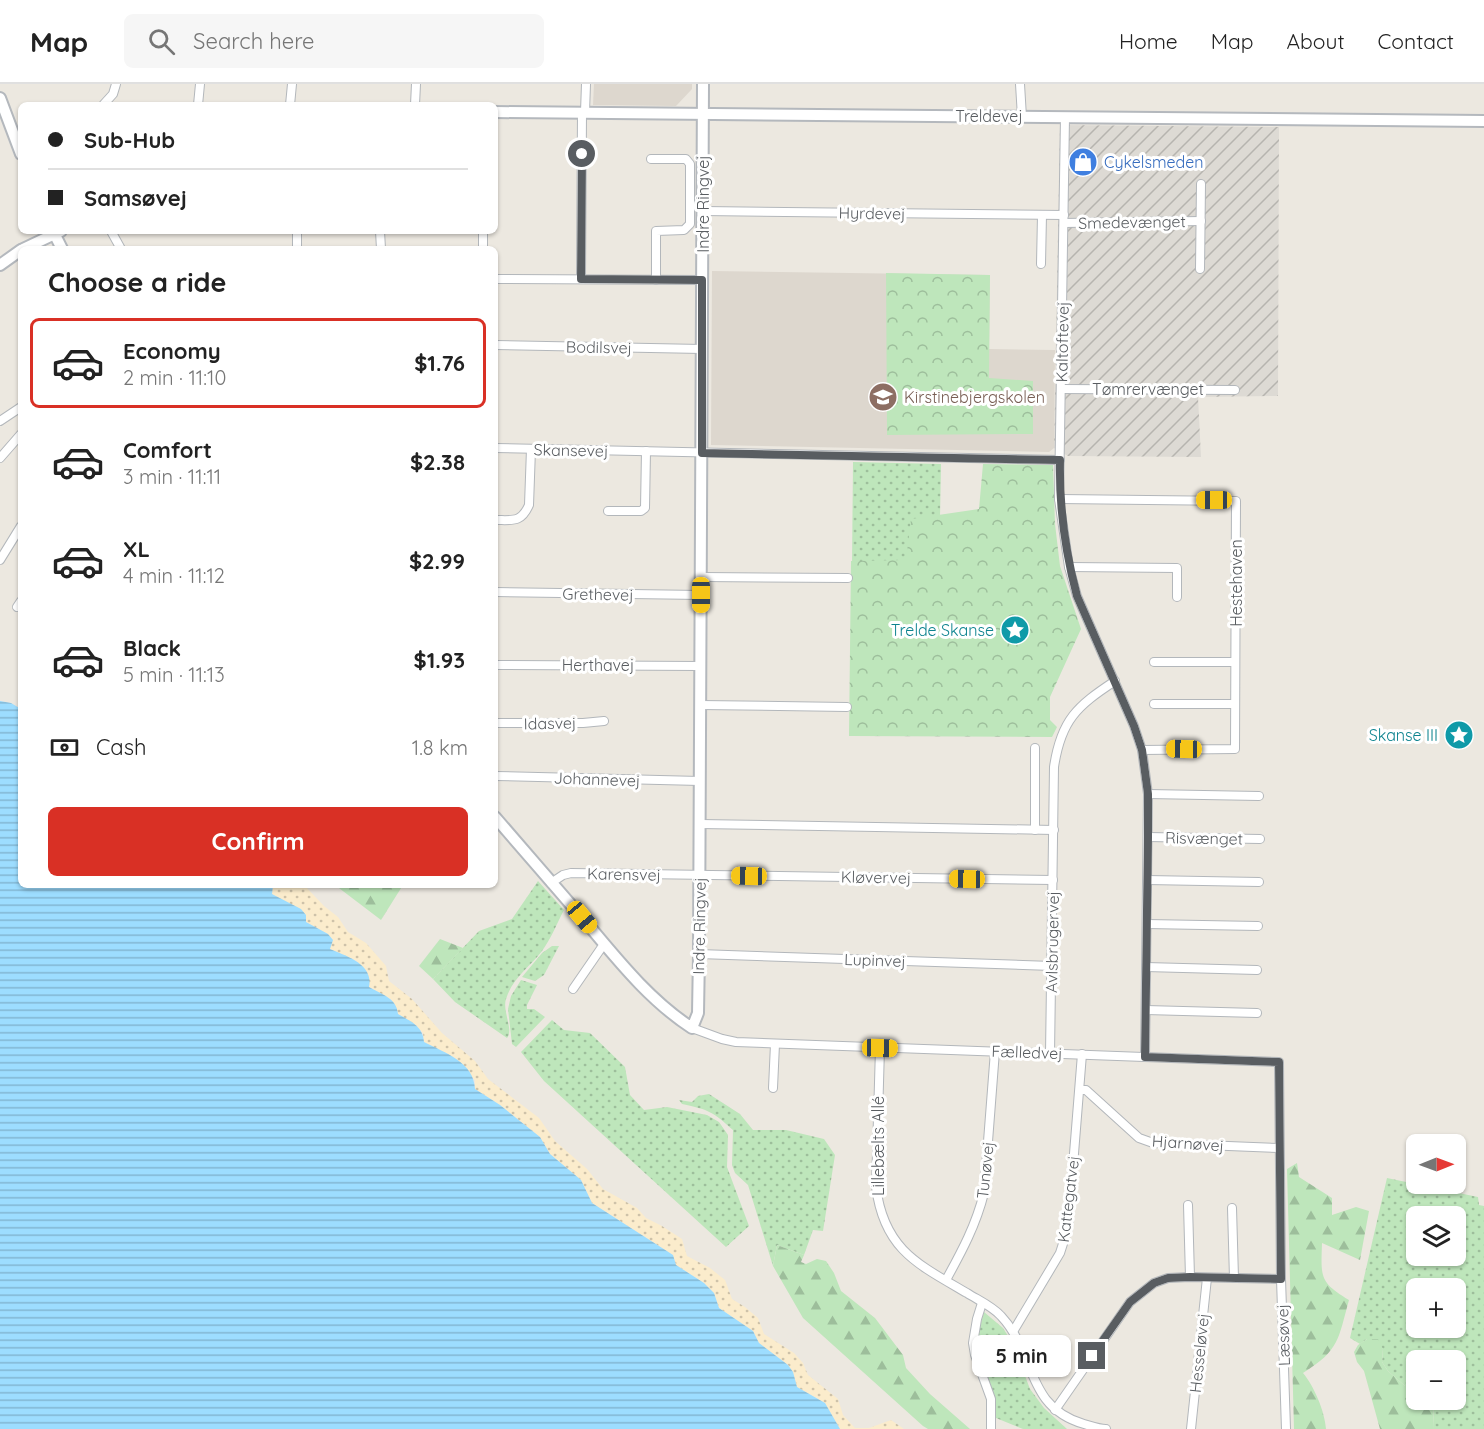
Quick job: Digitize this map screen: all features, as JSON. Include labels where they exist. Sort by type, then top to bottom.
[{"type":"street","points":[[106,102],[113,94],[116,84]]},
{"type":"street","points":[[198,102],[200,84]]},
{"type":"street","points":[[290,102],[292,84]]},
{"type":"street","points":[[415,102],[416,84]]},
{"type":"street","points":[[581,279],[586,84]]},
{"type":"street","name":"Indre Ringvej","points":[[692,1028],[698,1013],[700,875],[703,84]]},
{"type":"street","points":[[1020,84],[1022,117]]},
{"type":"street","points":[[0,98],[18,144]]},
{"type":"street","name":"Treldevej","points":[[498,112],[1484,121]]},
{"type":"street","name":"Kaltoftevej","points":[[1065,117],[1059,499],[1069,567],[1077,596],[1134,726],[1142,750],[1148,794],[1145,1057]]},
{"type":"street","points":[[651,159],[686,159],[690,164],[690,224],[684,230],[656,231],[656,280]]},
{"type":"street","name":"Smedevænget","points":[[1200,269],[1201,184]]},
{"type":"street","name":"Hyrdevej","points":[[703,211],[1042,214],[1064,219]]},
{"type":"street","points":[[1041,264],[1042,214]]},
{"type":"street","name":"Smedevænget","points":[[1064,219],[1201,221]]},
{"type":"street","points":[[30,246],[52,234]]},
{"type":"street","points":[[0,265],[18,253]]},
{"type":"street","points":[[498,279],[702,280]]},
{"type":"street","name":"Bodilsvej","points":[[498,345],[702,349]]},
{"type":"street","name":"Tømrervænget","points":[[1061,389],[1235,390]]},
{"type":"street","points":[[0,421],[18,409]]},
{"type":"street","points":[[0,458],[18,437]]},
{"type":"street","name":"Skansevej","points":[[498,448],[1060,460]]},
{"type":"street","points":[[498,520],[521,518],[529,505],[531,449]]},
{"type":"street","points":[[608,511],[641,511],[645,508],[646,451]]},
{"type":"street","name":"Hestehaven","points":[[1059,499],[1236,501],[1234,749],[1142,750]]},
{"type":"street","points":[[0,560],[18,531]]},
{"type":"street","points":[[1069,567],[1177,568],[1177,597]]},
{"type":"street","points":[[701,577],[848,578]]},
{"type":"street","name":"Grethevej","points":[[498,592],[701,595]]},
{"type":"street","points":[[1154,662],[1235,662]]},
{"type":"street","name":"Herthavej","points":[[498,665],[700,666]]},
{"type":"street","name":"Avlsbrugervej","points":[[1050,1054],[1054,767],[1060,739],[1072,716],[1082,705],[1115,681]]},
{"type":"street","points":[[1154,704],[1235,704]]},
{"type":"street","points":[[700,705],[847,707]]},
{"type":"street","name":"Idasvej","points":[[498,723],[604,721]]},
{"type":"street","points":[[1035,748],[1035,830]]},
{"type":"street","name":"Johannevej","points":[[498,776],[700,782]]},
{"type":"street","points":[[1148,794],[1259,796]]},
{"type":"street","name":"Fælledvej","points":[[498,821],[657,1002],[692,1028],[722,1039],[775,1044],[1279,1062]]},
{"type":"street","points":[[700,824],[1054,830]]},
{"type":"street","name":"Risvænget","points":[[1148,837],[1260,838]]},
{"type":"street","name":"Karensvej","points":[[551,883],[571,873],[700,875]]},
{"type":"street","name":"Kløvervej","points":[[700,875],[1053,880]]},
{"type":"street","points":[[1147,880],[1259,882]]},
{"type":"street","points":[[1147,924],[1258,926]]},
{"type":"street","points":[[573,989],[604,944]]},
{"type":"street","name":"Lupinvej","points":[[699,954],[1052,966]]},
{"type":"street","points":[[1146,967],[1257,970]]},
{"type":"street","points":[[1146,1010],[1257,1013]]},
{"type":"street","points":[[773,1088],[775,1044]]},
{"type":"street","name":"Lillebælts Allé","points":[[880,1048],[876,1187],[879,1209],[886,1228],[909,1256],[999,1313],[1014,1330],[1034,1382],[1043,1397],[1055,1410],[1076,1426],[1106,1429]]},
{"type":"street","name":"Tunøvej","points":[[946,1280],[971,1235],[983,1198],[995,1051]]},
{"type":"street","name":"Kattegatvej","points":[[1014,1330],[1060,1253],[1068,1228],[1082,1054]]},
{"type":"street","name":"Læsøvej","points":[[1279,1062],[1281,1279],[1286,1429]]},
{"type":"street","name":"Hjarnøvej","points":[[1080,1090],[1086,1090],[1139,1138],[1153,1143],[1279,1148]]},
{"type":"street","points":[[1188,1205],[1190,1277]]},
{"type":"street","points":[[1232,1208],[1234,1278]]},
{"type":"street","points":[[1055,1410],[1130,1302],[1154,1283],[1168,1278],[1190,1277],[1281,1279]]},
{"type":"street","name":"Hesseløvej","points":[[1191,1429],[1207,1278]]},
{"type":"street","points":[[982,1303],[973,1343],[975,1355],[992,1399],[991,1429]]},
{"type":"shaded area","points":[[594,84],[692,84],[692,89],[676,106],[593,105]]},
{"type":"shaded area","points":[[1060,125],[1279,127],[1278,396],[1198,397],[1201,457],[1068,456],[1054,448]]},
{"type":"shaded area","name":"Kirstinebjergskolen","points":[[712,271],[990,275],[989,349],[1055,350],[1054,448],[1049,452],[711,445]]},
{"type":"green space","points":[[886,273],[990,275],[989,378],[1033,381],[1033,434],[887,435]]},
{"type":"green space","points":[[853,462],[941,464],[940,518],[918,567],[852,566]]},
{"type":"green space","points":[[983,464],[1053,465],[1055,524],[1060,566],[1081,629],[1050,697],[1050,720],[1057,727],[1052,737],[849,736],[851,561],[906,560],[911,519],[979,509]]},
{"type":"green space","points":[[538,881],[564,910],[545,946],[517,978],[509,991],[505,1004],[509,1030],[507,1038],[455,1002],[433,979],[479,931],[512,919]]},
{"type":"green space","points":[[339,888],[401,888],[381,920]]},
{"type":"green space","points":[[440,939],[463,948],[433,979],[419,966]]},
{"type":"green space","points":[[552,946],[559,946],[544,975],[535,981],[522,977],[542,953]]},
{"type":"green space","points":[[521,980],[537,985],[527,1009],[534,1009],[545,1017],[516,1047],[512,1044],[508,1009],[511,996]]},
{"type":"green space","points":[[552,1020],[564,1030],[590,1033],[625,1067],[630,1095],[644,1110],[667,1107],[707,1115],[719,1122],[728,1135],[727,1167],[749,1226],[726,1247],[544,1081],[521,1052]]},
{"type":"green space","points":[[709,1094],[740,1114],[753,1130],[786,1130],[824,1139],[835,1155],[823,1231],[813,1230],[804,1255],[777,1245],[773,1266],[748,1185],[735,1173],[732,1165],[733,1130],[710,1112],[682,1104],[679,1100],[692,1102],[698,1096]]},
{"type":"green space","points":[[1297,1163],[1299,1177],[1332,1198],[1332,1215],[1356,1207],[1369,1211],[1360,1260],[1322,1243],[1324,1278],[1332,1288],[1349,1300],[1339,1334],[1331,1350],[1303,1373],[1318,1400],[1326,1429],[1294,1429],[1287,1169]]},
{"type":"green space","points":[[1387,1178],[1406,1182],[1406,1194],[1464,1194],[1478,1197],[1479,1205],[1484,1206],[1484,1429],[1433,1429],[1434,1410],[1466,1410],[1466,1350],[1406,1350],[1405,1386],[1388,1371],[1382,1362],[1383,1349],[1367,1339],[1360,1344],[1350,1338]]},
{"type":"green space","points":[[777,1245],[804,1255],[801,1262],[806,1264],[817,1259],[826,1261],[841,1291],[875,1318],[903,1355],[906,1368],[930,1394],[970,1429],[928,1429],[923,1426],[803,1318],[773,1266]]},
{"type":"green space","points":[[984,1312],[1003,1328],[1013,1344],[1030,1389],[1044,1408],[1067,1429],[1023,1429],[996,1418],[992,1393],[977,1349],[978,1333]]},
{"type":"green space","points":[[1367,1339],[1378,1339],[1383,1349],[1382,1362],[1388,1371],[1406,1386],[1406,1410],[1434,1410],[1433,1429],[1380,1429],[1364,1371],[1357,1362],[1354,1352],[1358,1345]]},
{"type":"sand","points":[[273,888],[307,888],[338,917],[348,932],[366,943],[386,966],[389,981],[412,999],[442,1033],[475,1061],[488,1079],[539,1118],[555,1141],[587,1169],[603,1189],[637,1208],[646,1218],[682,1239],[687,1256],[710,1268],[725,1280],[732,1299],[758,1318],[764,1334],[794,1353],[803,1363],[808,1375],[838,1399],[843,1415],[855,1428],[869,1428],[891,1420],[904,1429],[840,1429],[825,1403],[797,1387],[793,1372],[788,1365],[759,1343],[753,1331],[719,1308],[714,1293],[704,1283],[676,1265],[673,1255],[592,1203],[581,1180],[550,1154],[540,1137],[500,1105],[475,1089],[475,1080],[455,1058],[424,1042],[423,1033],[416,1025],[398,1014],[391,999],[369,987],[357,961],[330,949],[328,934],[306,922],[272,894]]},
{"type":"water","points":[[0,701],[18,707],[18,888],[273,888],[272,894],[301,909],[306,915],[306,922],[328,934],[333,940],[330,949],[351,958],[363,967],[367,972],[369,987],[392,1000],[398,1014],[418,1028],[424,1042],[457,1059],[470,1072],[475,1089],[500,1105],[540,1137],[550,1154],[581,1180],[592,1203],[673,1255],[676,1265],[704,1283],[714,1293],[719,1308],[753,1331],[759,1343],[788,1365],[793,1372],[797,1387],[825,1403],[840,1429],[0,1429]]},
{"type":"place","name":"Cykelsmeden","points":[[1083,162]]},
{"type":"place","name":"Kirstinebjergskolen","points":[[883,397]]},
{"type":"place","name":"Trelde Skanse","points":[[1015,630]]},
{"type":"place","name":"Skanse III","points":[[1459,735]]},
{"type":"route","points":[[582,154],[581,279],[702,280],[702,453],[1060,460],[1059,499],[1069,567],[1077,596],[1134,726],[1142,750],[1148,794],[1145,1057],[1279,1062],[1281,1279],[1190,1277],[1168,1278],[1154,1283],[1130,1302],[1092,1356]]}]
